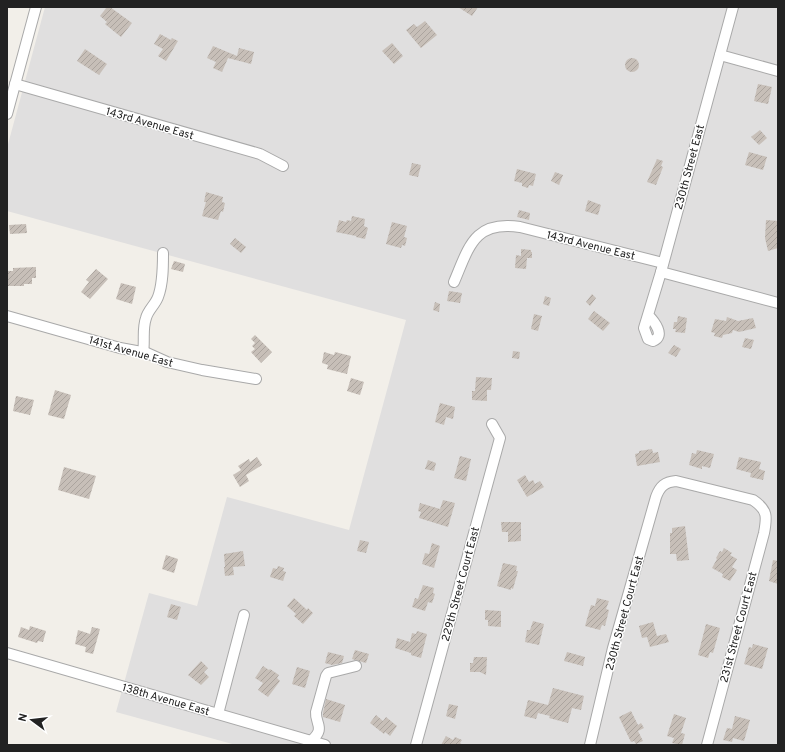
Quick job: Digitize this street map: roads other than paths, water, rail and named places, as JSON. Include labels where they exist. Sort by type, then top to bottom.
[{"type":"street","points":[[7,114],[36,7]]},
{"type":"street","name":"230th Street East","points":[[648,315],[654,321],[659,336],[653,341],[648,339],[644,328],[662,268],[733,7]]},
{"type":"street","points":[[720,55],[778,71]]},
{"type":"street","name":"143rd Avenue East","points":[[15,84],[260,154],[283,166]]},
{"type":"street","name":"143rd Avenue East","points":[[454,282],[473,240],[480,234],[495,227],[510,226],[520,227],[778,303]]},
{"type":"street","points":[[143,353],[144,324],[146,316],[158,298],[163,253]]},
{"type":"street","name":"141st Avenue East","points":[[7,316],[120,348],[143,353],[167,362],[202,370],[256,379]]},
{"type":"street","name":"229th Street Court East","points":[[416,745],[500,438],[492,424]]},
{"type":"street","name":"230th Street Court East","points":[[590,745],[613,648],[660,487],[664,484],[676,481],[753,500],[763,509]]},
{"type":"street","name":"231st Street Court East","points":[[707,745],[764,533],[766,514],[763,509]]},
{"type":"street","points":[[218,714],[244,615]]},
{"type":"street","name":"138th Avenue East","points":[[7,654],[325,745]]},
{"type":"street","points":[[311,741],[314,738],[320,724],[316,712],[326,676],[328,674],[356,666]]}]
